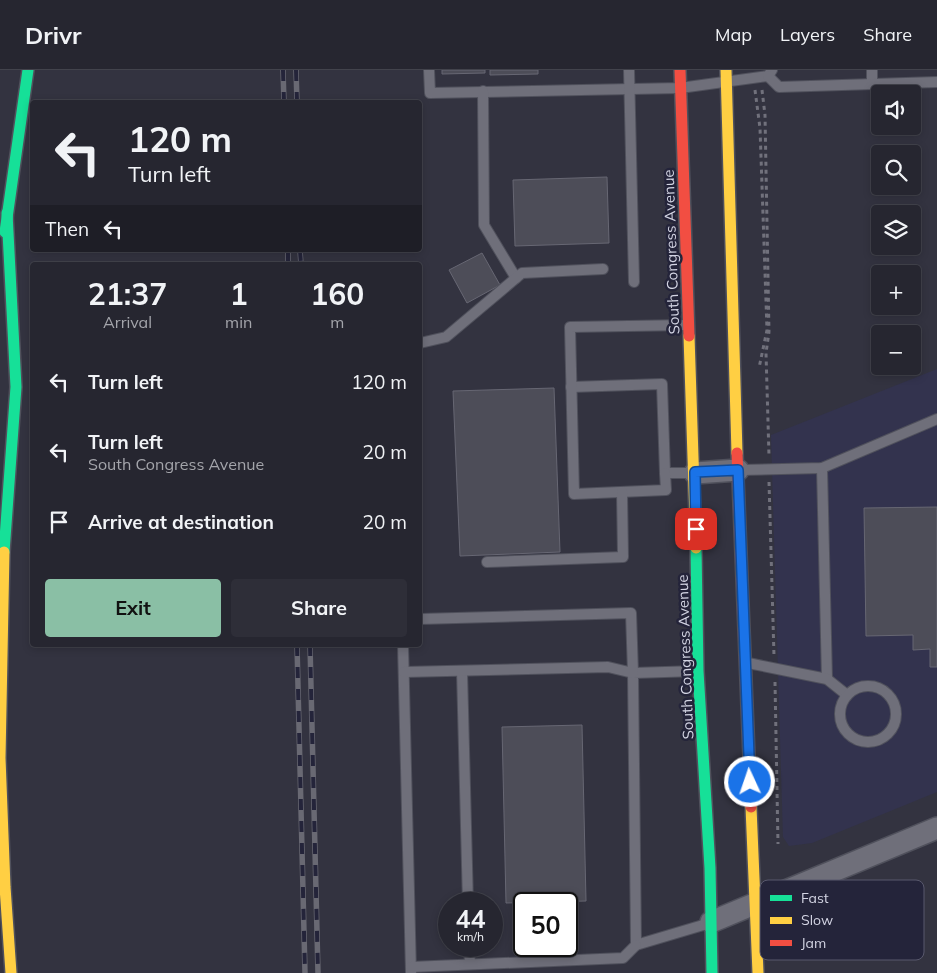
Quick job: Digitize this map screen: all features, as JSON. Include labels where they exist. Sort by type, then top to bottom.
[{"type":"main road","points":[[0,264],[28,70]]},
{"type":"main road","name":"South Congress Avenue","points":[[680,70],[695,472],[698,671],[710,868],[712,973]]},
{"type":"main road","points":[[726,75],[738,470],[758,973]]},
{"type":"main road","points":[[7,213],[16,387],[3,570],[0,758],[4,878],[11,973]]},
{"type":"street","points":[[695,472],[738,470]]},
{"type":"street","points":[[813,880],[937,828]]},
{"type":"street","points":[[711,922],[760,902]]},
{"type":"lane","points":[[430,70],[430,93],[680,88],[726,75],[770,73],[779,87],[937,82]]},
{"type":"lane","points":[[629,70],[634,282]]},
{"type":"lane","points":[[872,70],[872,84]]},
{"type":"lane","points":[[483,91],[484,225],[516,278]]},
{"type":"lane","points":[[422,343],[446,337],[522,273],[603,269]]},
{"type":"lane","points":[[571,387],[662,384],[666,490],[574,494],[571,387],[570,327],[688,324]]},
{"type":"lane","points":[[738,470],[822,468],[937,419]]},
{"type":"lane","points":[[822,468],[827,679]]},
{"type":"lane","points":[[666,473],[695,472]]},
{"type":"lane","points":[[486,562],[624,557],[622,492]]},
{"type":"lane","points":[[422,619],[631,613],[636,945]]},
{"type":"lane","points":[[403,647],[411,970],[470,964],[622,958],[636,945],[711,922]]},
{"type":"lane","points":[[745,662],[827,679],[848,695]]},
{"type":"lane","points":[[404,672],[608,667],[633,674],[698,671]]},
{"type":"lane","points":[[462,671],[468,892]]},
{"type":"lane","points":[[863,686],[872,686],[888,694],[896,709],[896,718],[889,734],[873,742],[864,742],[849,735],[840,719],[840,710],[848,695],[863,686]]},
{"type":"lane","points":[[470,957],[470,964]]},
{"type":"shaded area","points":[[937,369],[937,792],[812,843],[789,846],[783,837],[771,435]]},
{"type":"building","points":[[442,70],[485,70],[485,73],[442,74]]},
{"type":"building","points":[[490,70],[538,70],[538,74],[490,75]]},
{"type":"building","points":[[607,177],[609,243],[515,246],[513,180]]},
{"type":"building","points":[[482,253],[500,285],[467,303],[449,270]]},
{"type":"building","points":[[554,388],[560,552],[460,556],[453,391]]},
{"type":"building","points":[[937,507],[937,667],[930,667],[930,649],[913,650],[913,635],[866,636],[864,508]]},
{"type":"building","points":[[582,725],[586,901],[578,901],[578,892],[513,892],[513,903],[506,903],[502,727]]},
{"type":"railway","points":[[283,70],[284,100]]},
{"type":"railway","points":[[296,70],[297,100]]},
{"type":"railway","points":[[288,252],[288,262]]},
{"type":"railway","points":[[300,252],[301,262]]},
{"type":"railway","points":[[297,647],[305,973]]},
{"type":"railway","points":[[310,647],[318,973]]},
{"type":"traffic: fast","points":[[5,232],[28,70]]},
{"type":"traffic: fast","points":[[4,552],[16,387],[7,213]]},
{"type":"traffic: fast","points":[[696,548],[698,671],[710,868],[712,973]]},
{"type":"traffic: slow","points":[[726,70],[737,453]]},
{"type":"traffic: slow","points":[[689,336],[696,548]]},
{"type":"traffic: slow","points":[[4,552],[0,758],[5,887],[11,973]]},
{"type":"traffic: slow","points":[[751,807],[758,973]]},
{"type":"traffic: jam","points":[[680,70],[689,336]]},
{"type":"traffic: jam","points":[[737,453],[751,807]]},
{"type":"route","points":[[696,529],[695,472],[738,470],[750,782]]}]
